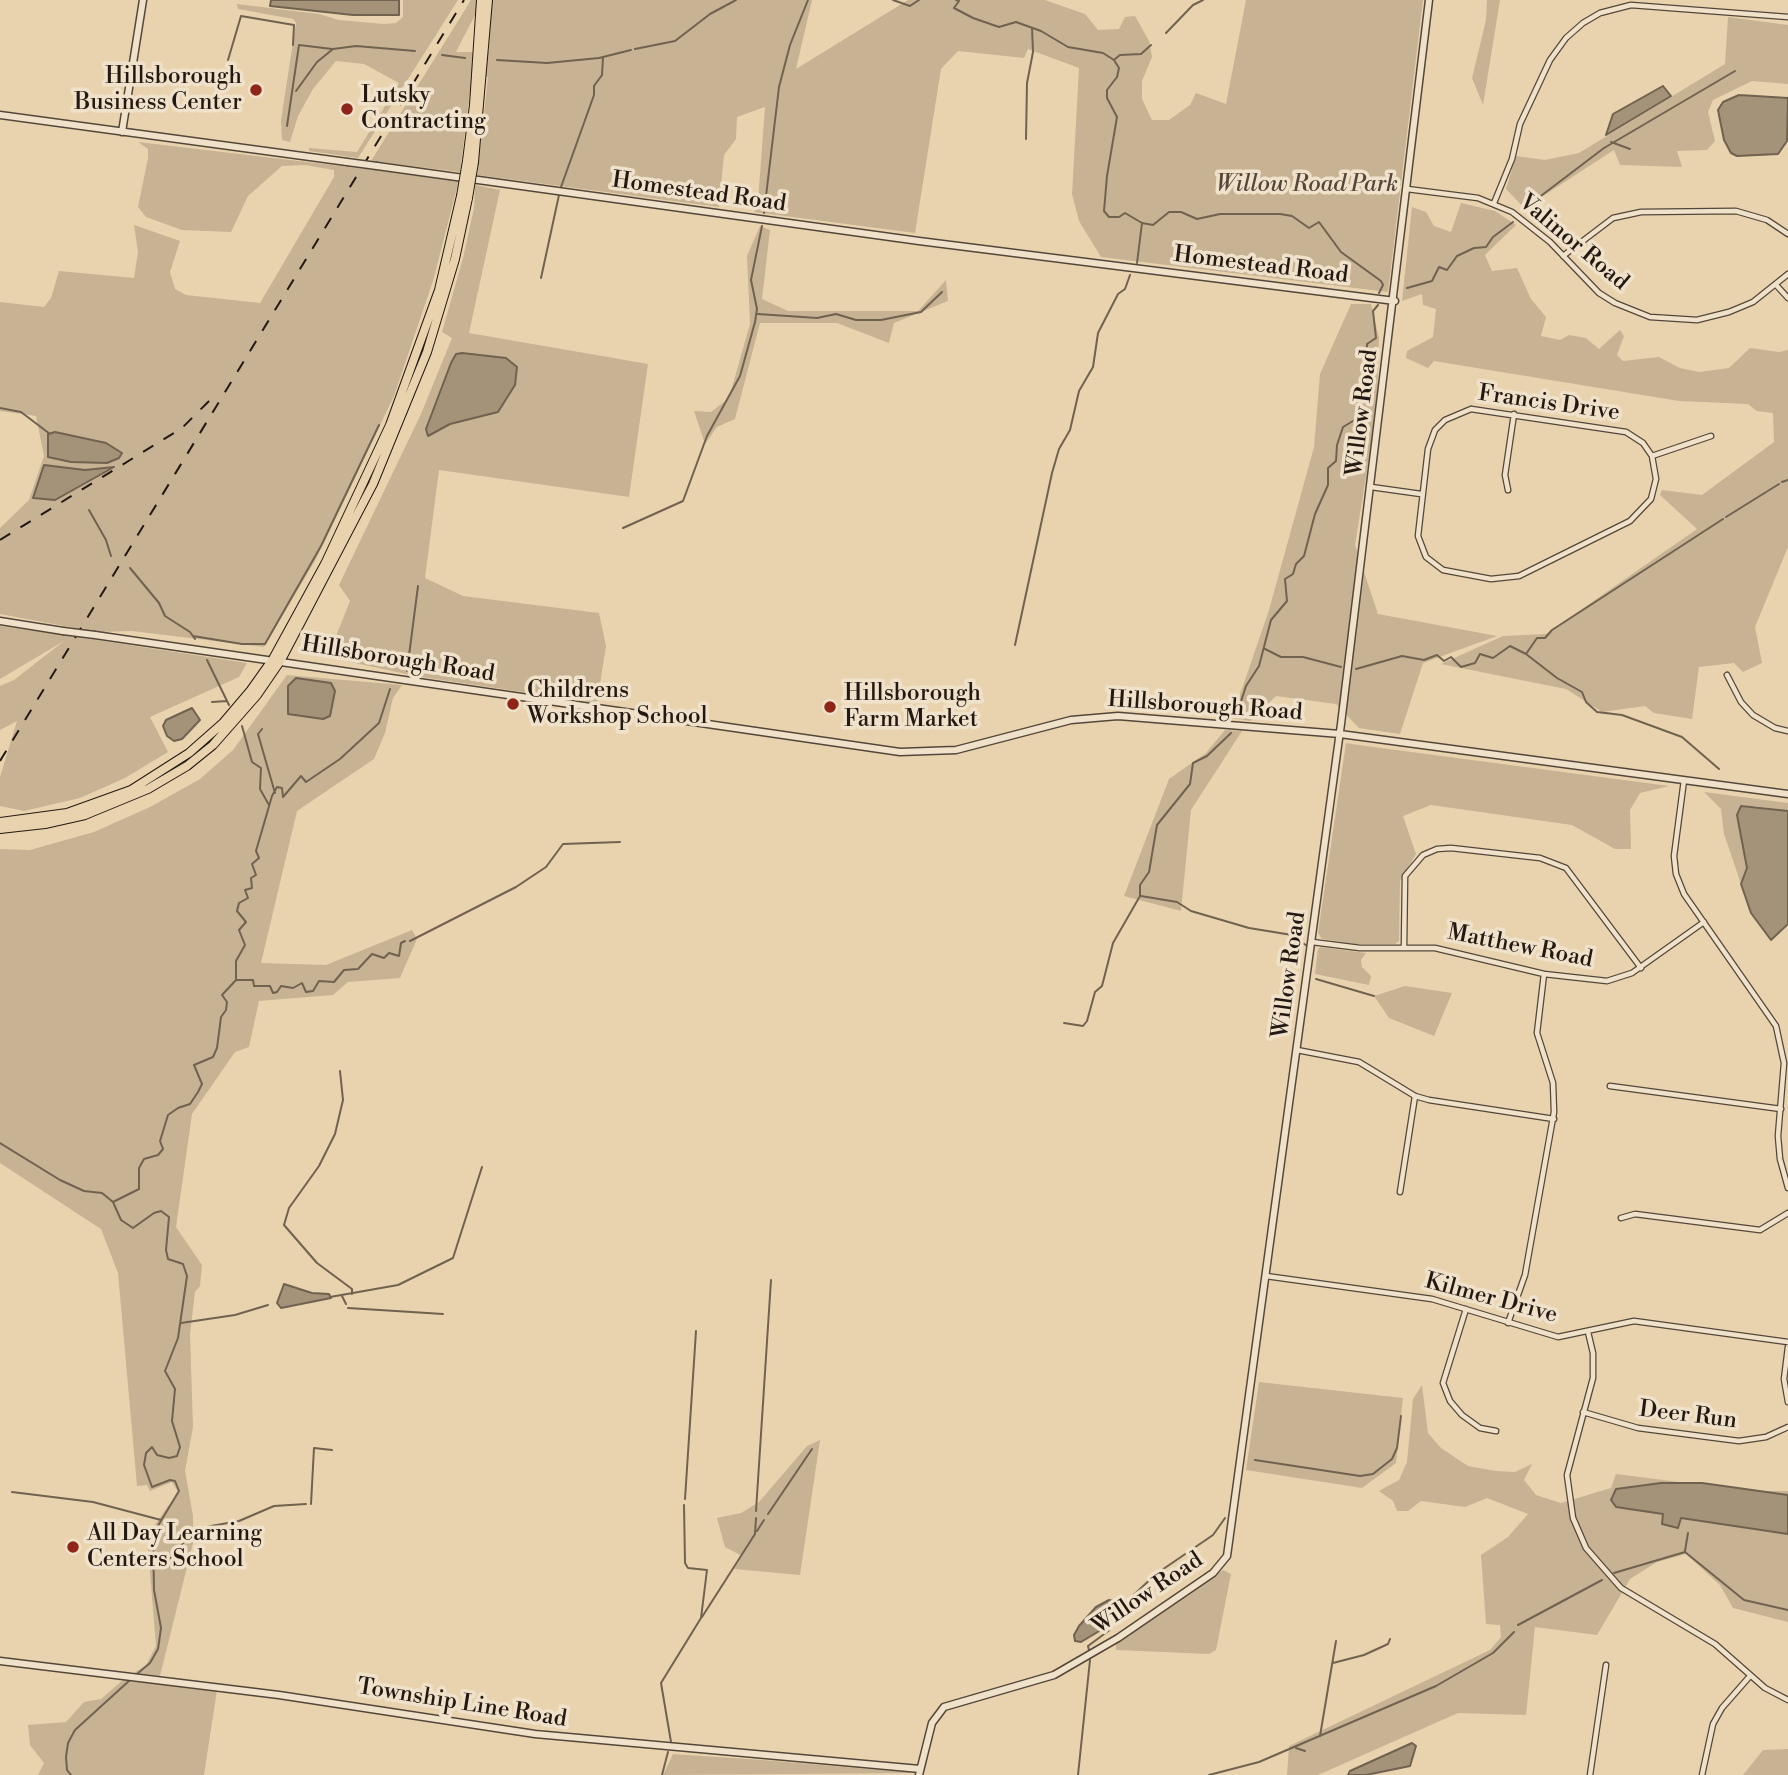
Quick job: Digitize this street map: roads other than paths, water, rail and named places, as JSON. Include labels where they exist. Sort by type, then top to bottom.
[{"type":"highway","points":[[0,829],[45,824],[85,815],[139,793],[172,775],[226,734],[277,660],[354,524],[414,386],[446,292],[470,162],[483,2]]},
{"type":"highway","points":[[0,822],[33,820],[85,808],[151,779],[189,753],[223,723],[277,660]]},
{"type":"street","points":[[122,132],[143,0]]},
{"type":"street","name":"Willow Road","points":[[920,1772],[932,1723],[944,1707],[1054,1675],[1118,1638],[1222,1565],[1229,1547],[1340,734],[1395,301],[1429,0]]},
{"type":"street","points":[[1494,203],[1512,159],[1520,124],[1550,60],[1566,38],[1583,23],[1601,13],[1631,5],[1788,17]]},
{"type":"street","name":"Homestead Road","points":[[0,115],[971,248],[1395,301]]},
{"type":"street","name":"Valinor Road","points":[[1407,189],[1467,196],[1494,203],[1528,222],[1605,298],[1627,309],[1660,319],[1714,317],[1754,302],[1777,286],[1788,274]]},
{"type":"street","points":[[1563,256],[1613,218],[1641,212],[1736,211],[1767,220],[1788,234]]},
{"type":"street","points":[[1777,286],[1788,298]]},
{"type":"street","name":"Francis Drive","points":[[1471,409],[1618,429],[1635,437],[1652,456],[1656,485],[1642,511],[1630,521],[1528,572],[1509,578],[1450,572],[1431,562],[1418,536],[1421,494],[1430,442],[1445,420],[1471,409]]},
{"type":"street","points":[[1508,491],[1505,475],[1514,414]]},
{"type":"street","points":[[1652,456],[1711,436]]},
{"type":"street","points":[[1371,488],[1421,494]]},
{"type":"street","name":"Hillsborough Road","points":[[0,621],[913,753],[956,750],[1071,720],[1105,716],[1340,734],[1788,794]]},
{"type":"street","points":[[1727,675],[1735,694],[1753,715],[1775,728],[1788,731]]},
{"type":"street","points":[[1684,779],[1674,865],[1681,888],[1776,1026],[1784,1063],[1780,1159],[1788,1188]]},
{"type":"street","points":[[1404,947],[1405,876],[1423,855],[1437,849],[1451,848],[1558,863],[1573,874],[1641,968]]},
{"type":"street","name":"Matthew Road","points":[[1312,942],[1360,948],[1404,947],[1458,952],[1544,974],[1607,981],[1641,968],[1704,922]]},
{"type":"street","points":[[1507,1323],[1525,1275],[1553,1119],[1553,1083],[1537,1033],[1544,974]]},
{"type":"street","points":[[1297,1050],[1359,1062],[1415,1097],[1553,1119]]},
{"type":"street","points":[[1610,1086],[1781,1109]]},
{"type":"street","points":[[1400,1192],[1415,1097]]},
{"type":"street","points":[[1621,1217],[1635,1214],[1760,1230],[1788,1213]]},
{"type":"street","name":"Kilmer Drive","points":[[1266,1276],[1407,1294],[1558,1337],[1634,1321],[1788,1345]]},
{"type":"street","points":[[1466,1310],[1443,1383],[1450,1401],[1462,1415],[1480,1428],[1496,1431]]},
{"type":"street","points":[[1587,1332],[1594,1370],[1567,1475],[1573,1518],[1586,1548],[1621,1588],[1715,1644],[1750,1676],[1776,1695],[1788,1700]]},
{"type":"street","points":[[1788,1345],[1784,1379],[1788,1402]]},
{"type":"street","name":"Deer Run","points":[[1583,1412],[1638,1429],[1739,1441],[1766,1437],[1788,1427]]},
{"type":"street","name":"Township Line Road","points":[[0,1661],[382,1709],[554,1736],[920,1772]]},
{"type":"street","points":[[1590,1775],[1606,1665]]},
{"type":"street","points":[[1702,1775],[1713,1724],[1722,1708],[1750,1676]]},
{"type":"waterway","points":[[635,49],[675,41],[710,14],[736,0]]},
{"type":"waterway","points":[[764,213],[779,87],[790,45],[808,0]]},
{"type":"waterway","points":[[893,0],[910,6],[919,0]]},
{"type":"waterway","points":[[956,0],[959,1],[954,8],[973,18],[999,27],[1016,22],[1041,31],[1068,47],[1103,53],[1114,60],[1119,68],[1117,77],[1107,90],[1107,98],[1117,117],[1104,211],[1109,217],[1119,217],[1125,213],[1142,223],[1153,225],[1169,212],[1181,212],[1197,219],[1220,214],[1280,214],[1292,216],[1309,228],[1319,222],[1341,252],[1381,281],[1383,285],[1379,293]]},
{"type":"waterway","points":[[1166,33],[1193,5],[1203,0]]},
{"type":"waterway","points":[[228,60],[241,16],[294,25],[293,45]]},
{"type":"waterway","points":[[1026,139],[1027,83],[1033,52],[1032,28]]},
{"type":"waterway","points":[[287,126],[299,45],[332,49]]},
{"type":"waterway","points":[[1115,59],[1120,55],[1141,54],[1151,45]]},
{"type":"waterway","points":[[296,91],[317,62],[333,49],[356,46],[415,51]]},
{"type":"waterway","points":[[497,60],[547,63],[599,58],[631,50]]},
{"type":"waterway","points":[[442,55],[465,58]]},
{"type":"waterway","points":[[561,187],[594,95],[594,86],[602,75],[603,57]]},
{"type":"waterway","points":[[1525,208],[1604,148],[1735,71]]},
{"type":"waterway","points":[[1611,142],[1630,149]]},
{"type":"waterway","points":[[541,278],[559,195]]},
{"type":"waterway","points":[[1407,288],[1432,281],[1439,267],[1447,270],[1457,256],[1474,248],[1486,247],[1493,237],[1513,222]]},
{"type":"waterway","points":[[1137,263],[1142,223]]},
{"type":"waterway","points":[[623,528],[683,501],[707,436],[740,376],[757,309],[751,280],[762,226]]},
{"type":"waterway","points":[[1015,645],[1059,449],[1070,430],[1079,391],[1093,367],[1098,333],[1118,294],[1125,289],[1130,275]]},
{"type":"waterway","points":[[758,314],[817,318],[836,314],[856,320],[881,320],[921,312],[942,292]]},
{"type":"waterway","points":[[1236,717],[1246,686],[1259,666],[1271,620],[1287,601],[1285,579],[1293,574],[1296,564],[1304,556],[1315,514],[1328,485],[1328,468],[1336,461],[1337,445],[1343,427],[1358,418],[1357,403],[1366,380],[1367,344],[1376,338],[1373,311],[1378,305]]},
{"type":"waterway","points":[[0,408],[21,412],[50,434]]},
{"type":"waterway","points":[[193,636],[242,644],[265,644],[321,546],[379,425]]},
{"type":"waterway","points":[[1782,482],[1788,480]]},
{"type":"waterway","points":[[1726,517],[1779,484]]},
{"type":"waterway","points":[[89,510],[106,540],[111,556]]},
{"type":"waterway","points":[[1356,669],[1402,656],[1424,660],[1437,655],[1444,661],[1451,657],[1461,667],[1475,663],[1480,654],[1493,658],[1510,646],[1526,654],[1537,638],[1545,638],[1552,630],[1723,519]]},
{"type":"waterway","points":[[130,568],[159,603],[165,616],[190,632],[195,639]]},
{"type":"waterway","points":[[407,671],[418,586]]},
{"type":"waterway","points":[[1265,649],[1281,657],[1303,657],[1341,667]]},
{"type":"waterway","points":[[1526,654],[1557,678],[1582,692],[1586,702],[1597,712],[1622,715],[1682,737],[1719,769]]},
{"type":"waterway","points":[[207,660],[229,705]]},
{"type":"waterway","points":[[113,1202],[139,1189],[139,1168],[144,1159],[158,1155],[163,1149],[160,1141],[168,1115],[190,1104],[202,1084],[194,1065],[213,1057],[217,1048],[221,1017],[227,1002],[222,995],[236,980],[236,961],[245,945],[239,930],[246,922],[237,911],[239,903],[248,898],[245,890],[252,888],[251,878],[256,875],[252,864],[259,858],[256,851],[272,796],[277,787],[282,788],[283,797],[301,776],[306,782],[340,759],[379,723],[390,689]]},
{"type":"waterway","points":[[212,702],[227,701]]},
{"type":"waterway","points":[[242,726],[252,762],[261,768],[260,789],[269,805]]},
{"type":"waterway","points":[[262,729],[258,734],[275,793]]},
{"type":"waterway","points":[[1064,1023],[1083,1026],[1087,1021],[1095,992],[1102,986],[1113,943],[1140,896],[1140,885],[1149,872],[1157,825],[1190,784],[1193,763],[1207,756],[1231,733]]},
{"type":"waterway","points":[[410,941],[516,887],[546,867],[563,844],[620,842]]},
{"type":"waterway","points":[[1141,896],[1177,902],[1191,911],[1249,928],[1292,935],[1307,946]]},
{"type":"waterway","points":[[236,980],[253,980],[254,986],[270,986],[273,993],[281,986],[293,988],[302,983],[306,992],[313,991],[319,981],[334,982],[344,970],[358,969],[372,954],[384,958],[389,953],[399,956],[401,943],[405,941]]},
{"type":"waterway","points":[[1316,979],[1374,996]]},
{"type":"waterway","points":[[340,1071],[343,1100],[335,1134],[319,1166],[289,1208],[284,1225],[317,1263],[352,1289],[352,1294]]},
{"type":"waterway","points":[[0,1143],[60,1180],[84,1191],[102,1193],[113,1202],[121,1220],[133,1228],[161,1211],[169,1217],[166,1250],[168,1259],[183,1264],[187,1276],[178,1338],[165,1371],[175,1389],[172,1421],[180,1447],[177,1456],[169,1458],[157,1455],[152,1447],[146,1453],[144,1465],[152,1487],[170,1480],[175,1481],[179,1491],[153,1534],[154,1590],[161,1628],[158,1649],[150,1663],[137,1674]]},
{"type":"waterway","points":[[330,1297],[398,1285],[453,1258],[482,1167]]},
{"type":"waterway","points":[[756,1511],[771,1280]]},
{"type":"waterway","points":[[342,1296],[346,1304]]},
{"type":"waterway","points":[[181,1323],[235,1315],[268,1305]]},
{"type":"waterway","points":[[348,1308],[443,1314]]},
{"type":"waterway","points":[[685,1499],[696,1331]]},
{"type":"waterway","points":[[1255,1460],[1360,1476],[1373,1474],[1392,1459],[1397,1448],[1401,1416]]},
{"type":"waterway","points":[[311,1504],[314,1448],[332,1450]]},
{"type":"waterway","points":[[768,1514],[812,1449]]},
{"type":"waterway","points":[[12,1492],[93,1502],[161,1520]]},
{"type":"waterway","points":[[155,1562],[175,1557],[186,1538],[200,1528],[239,1521],[274,1506],[306,1504]]},
{"type":"waterway","points":[[671,1742],[661,1683],[701,1618],[707,1570],[688,1568],[685,1563],[684,1505]]},
{"type":"waterway","points":[[702,1617],[755,1534],[756,1518]]},
{"type":"waterway","points":[[1123,1605],[1156,1574],[1213,1535],[1225,1518]]},
{"type":"waterway","points":[[757,1531],[764,1520]]},
{"type":"waterway","points":[[1685,1551],[1688,1533]]},
{"type":"waterway","points":[[1614,1573],[1685,1552],[1744,1600],[1788,1610]]},
{"type":"waterway","points":[[1518,1625],[1602,1580]]},
{"type":"waterway","points":[[1089,1650],[1088,1646],[1111,1629],[1112,1621]]},
{"type":"waterway","points":[[1209,1775],[1259,1762],[1436,1686],[1493,1653],[1514,1632]]},
{"type":"waterway","points":[[1333,1663],[1364,1655],[1388,1644],[1390,1639]]},
{"type":"waterway","points":[[1320,1736],[1336,1641]]},
{"type":"waterway","points":[[1078,1775],[1090,1660]]},
{"type":"waterway","points":[[71,1775],[67,1770],[66,1757],[68,1743],[75,1730],[130,1680]]},
{"type":"waterway","points":[[1296,1748],[1305,1751]]},
{"type":"waterway","points":[[662,1775],[668,1752]]},
{"type":"railway","points":[[0,761],[464,0]]},
{"type":"railway","points":[[0,540],[182,428],[217,393]]},
{"type":"place","name":"Hillsborough Business Center","points":[[256,90]]},
{"type":"place","name":"Lutsky Contracting","points":[[347,109]]},
{"type":"place","name":"Childrens Workshop School","points":[[513,704]]},
{"type":"place","name":"Hillsborough Farm Market","points":[[830,707]]},
{"type":"place","name":"All Day Learning Centers School","points":[[73,1547]]},
{"type":"park label","name":"Willow Road Park","points":[[1307,185]]}]
